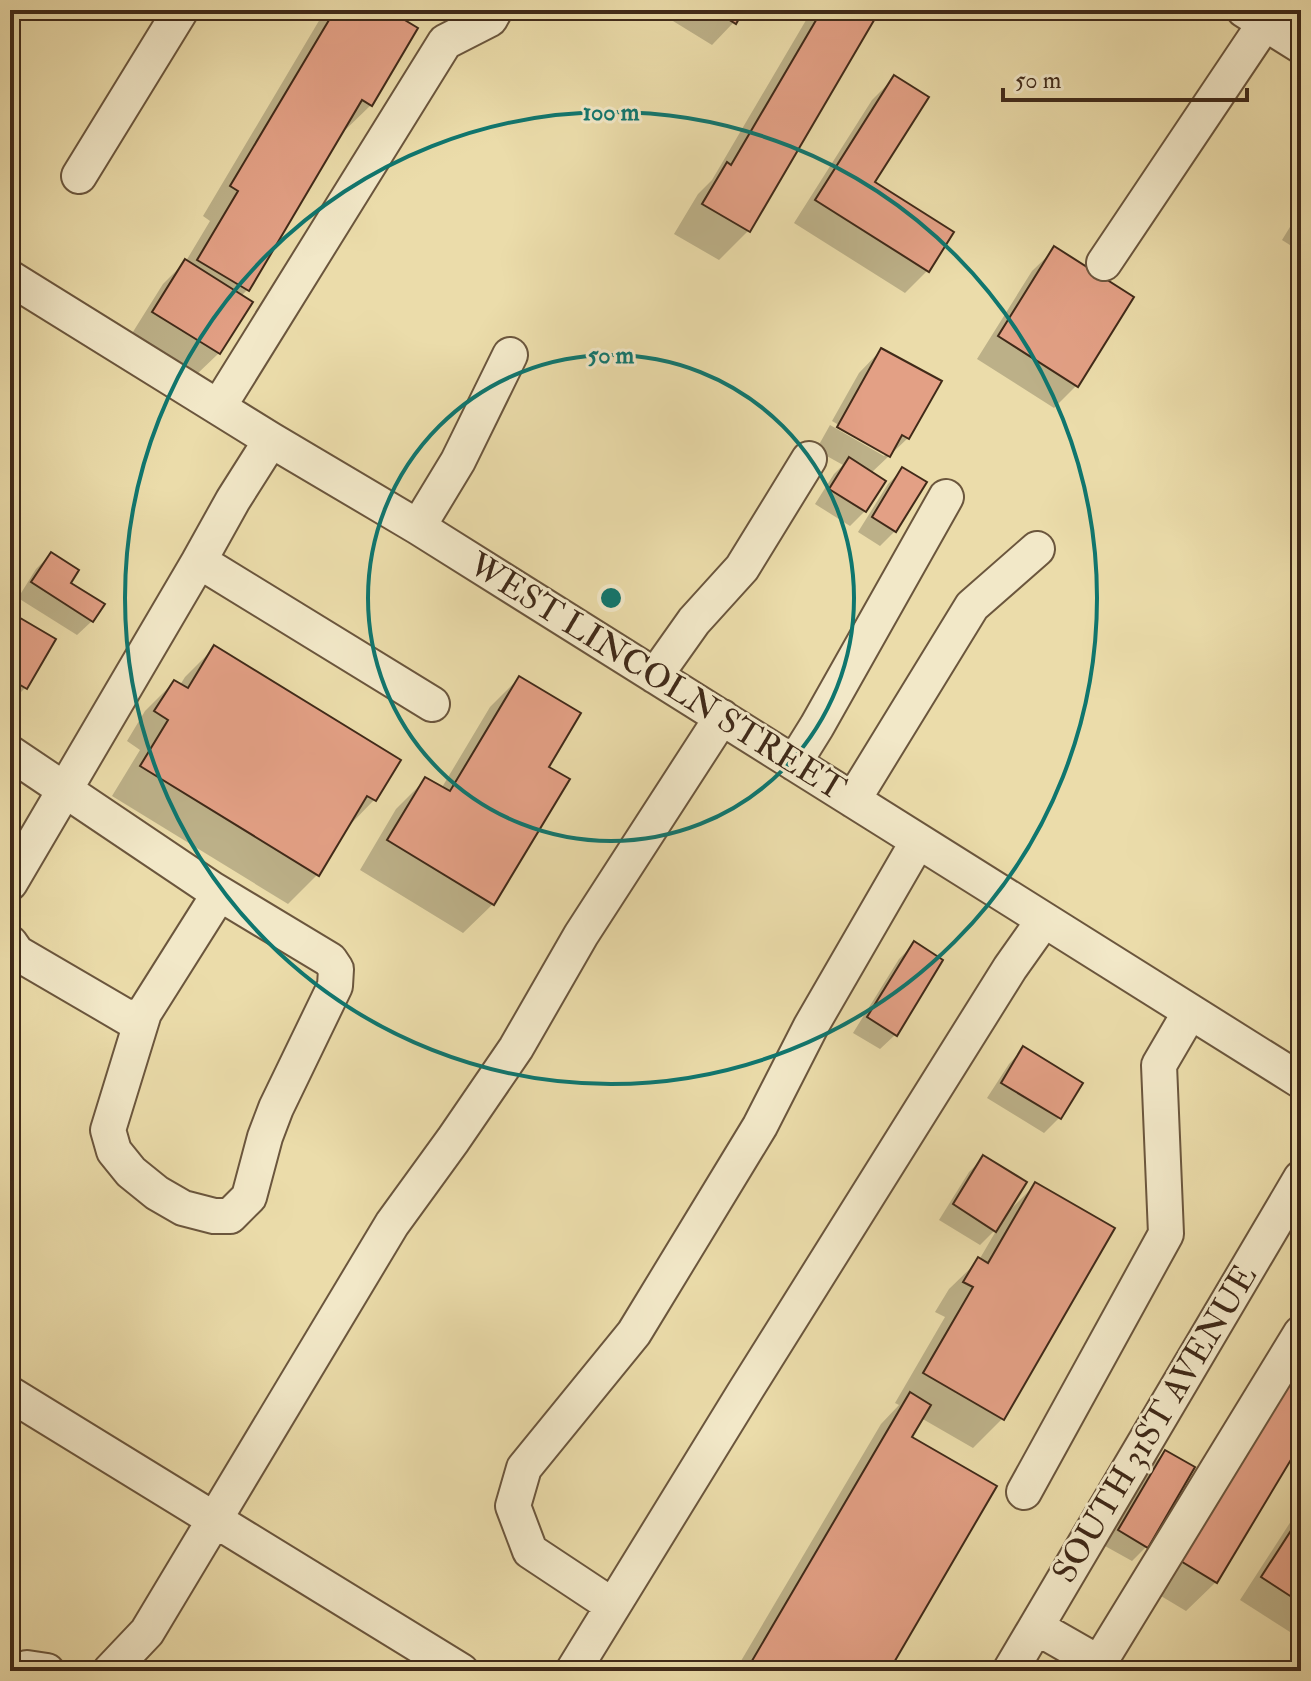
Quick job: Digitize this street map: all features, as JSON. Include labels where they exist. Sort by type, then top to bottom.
[{"type":"street","points":[[79,176],[181,10]]},
{"type":"street","points":[[219,406],[445,42],[490,19],[495,10]]},
{"type":"street","points":[[1104,263],[1254,16],[1301,46]]},
{"type":"street","name":"WEST LINCOLN STREET","points":[[10,278],[418,527],[1301,1081]]},
{"type":"street","points":[[418,527],[458,461],[510,355]]},
{"type":"street","points":[[10,883],[271,440]]},
{"type":"street","points":[[655,676],[694,621],[742,568],[809,459]]},
{"type":"street","points":[[794,763],[946,497]]},
{"type":"street","points":[[853,800],[972,606],[1037,549]]},
{"type":"street","points":[[199,561],[432,704]]},
{"type":"street","points":[[110,1671],[147,1632],[392,1224],[516,1048],[581,935],[722,717]]},
{"type":"street","points":[[10,753],[212,889],[330,960],[336,969],[335,986],[276,1108],[249,1197],[230,1216],[214,1216],[183,1208],[157,1193],[131,1172],[114,1151],[108,1130],[144,1013],[214,902],[212,889]]},
{"type":"street","points":[[613,1606],[530,1551],[513,1506],[524,1468],[634,1333],[760,1126],[811,1026],[918,841]]},
{"type":"street","points":[[573,1671],[1010,968],[1044,920]]},
{"type":"street","points":[[10,943],[17,953],[130,1019],[144,1013]]},
{"type":"street","points":[[1024,1492],[1166,1234],[1159,1065],[1190,1012]]},
{"type":"street","name":"SOUTH 31ST AVENUE","points":[[1010,1671],[1301,1178]]},
{"type":"street","points":[[1036,1627],[1099,1663],[1301,1333]]},
{"type":"street","points":[[10,1394],[461,1671]]},
{"type":"building","points":[[335,10],[388,10],[418,28],[372,106],[362,100],[249,291],[197,260],[238,191],[230,186]]},
{"type":"building","points":[[714,10],[744,10],[736,24]]},
{"type":"building","points":[[822,10],[880,10],[750,232],[702,204],[727,162],[731,165]]},
{"type":"building","points":[[894,75],[929,97],[875,182],[954,232],[929,272],[815,200]]},
{"type":"building","points":[[1054,246],[1134,297],[1078,387],[998,336]]},
{"type":"building","points":[[185,259],[253,302],[220,354],[152,312]]},
{"type":"building","points":[[881,348],[942,381],[909,439],[902,435],[890,457],[837,427]]},
{"type":"building","points":[[849,457],[886,481],[866,512],[829,489]]},
{"type":"building","points":[[902,467],[927,482],[896,532],[872,517]]},
{"type":"building","points":[[51,552],[79,570],[71,583],[105,604],[93,622],[31,582]]},
{"type":"building","points":[[10,612],[56,639],[27,689],[10,679]]},
{"type":"building","points":[[214,645],[401,760],[376,801],[367,796],[319,876],[140,766],[168,720],[154,711],[174,680],[188,688]]},
{"type":"building","points":[[519,676],[581,713],[549,767],[570,779],[494,905],[387,840],[425,777],[450,791]]},
{"type":"building","points":[[914,941],[943,960],[897,1036],[867,1017]]},
{"type":"building","points":[[1023,1046],[1083,1083],[1061,1119],[1001,1083]]},
{"type":"building","points":[[983,1155],[1027,1182],[996,1232],[953,1204]]},
{"type":"building","points":[[1035,1182],[1115,1228],[1004,1420],[923,1373],[973,1287],[963,1282],[978,1257],[988,1263]]},
{"type":"building","points":[[1301,1355],[1301,1443],[1217,1583],[1179,1560]]},
{"type":"building","points":[[910,1392],[931,1405],[912,1437],[997,1486],[889,1671],[746,1671]]},
{"type":"building","points":[[1165,1450],[1195,1467],[1148,1548],[1118,1530]]},
{"type":"building","points":[[1301,1515],[1301,1603],[1261,1577]]}]
